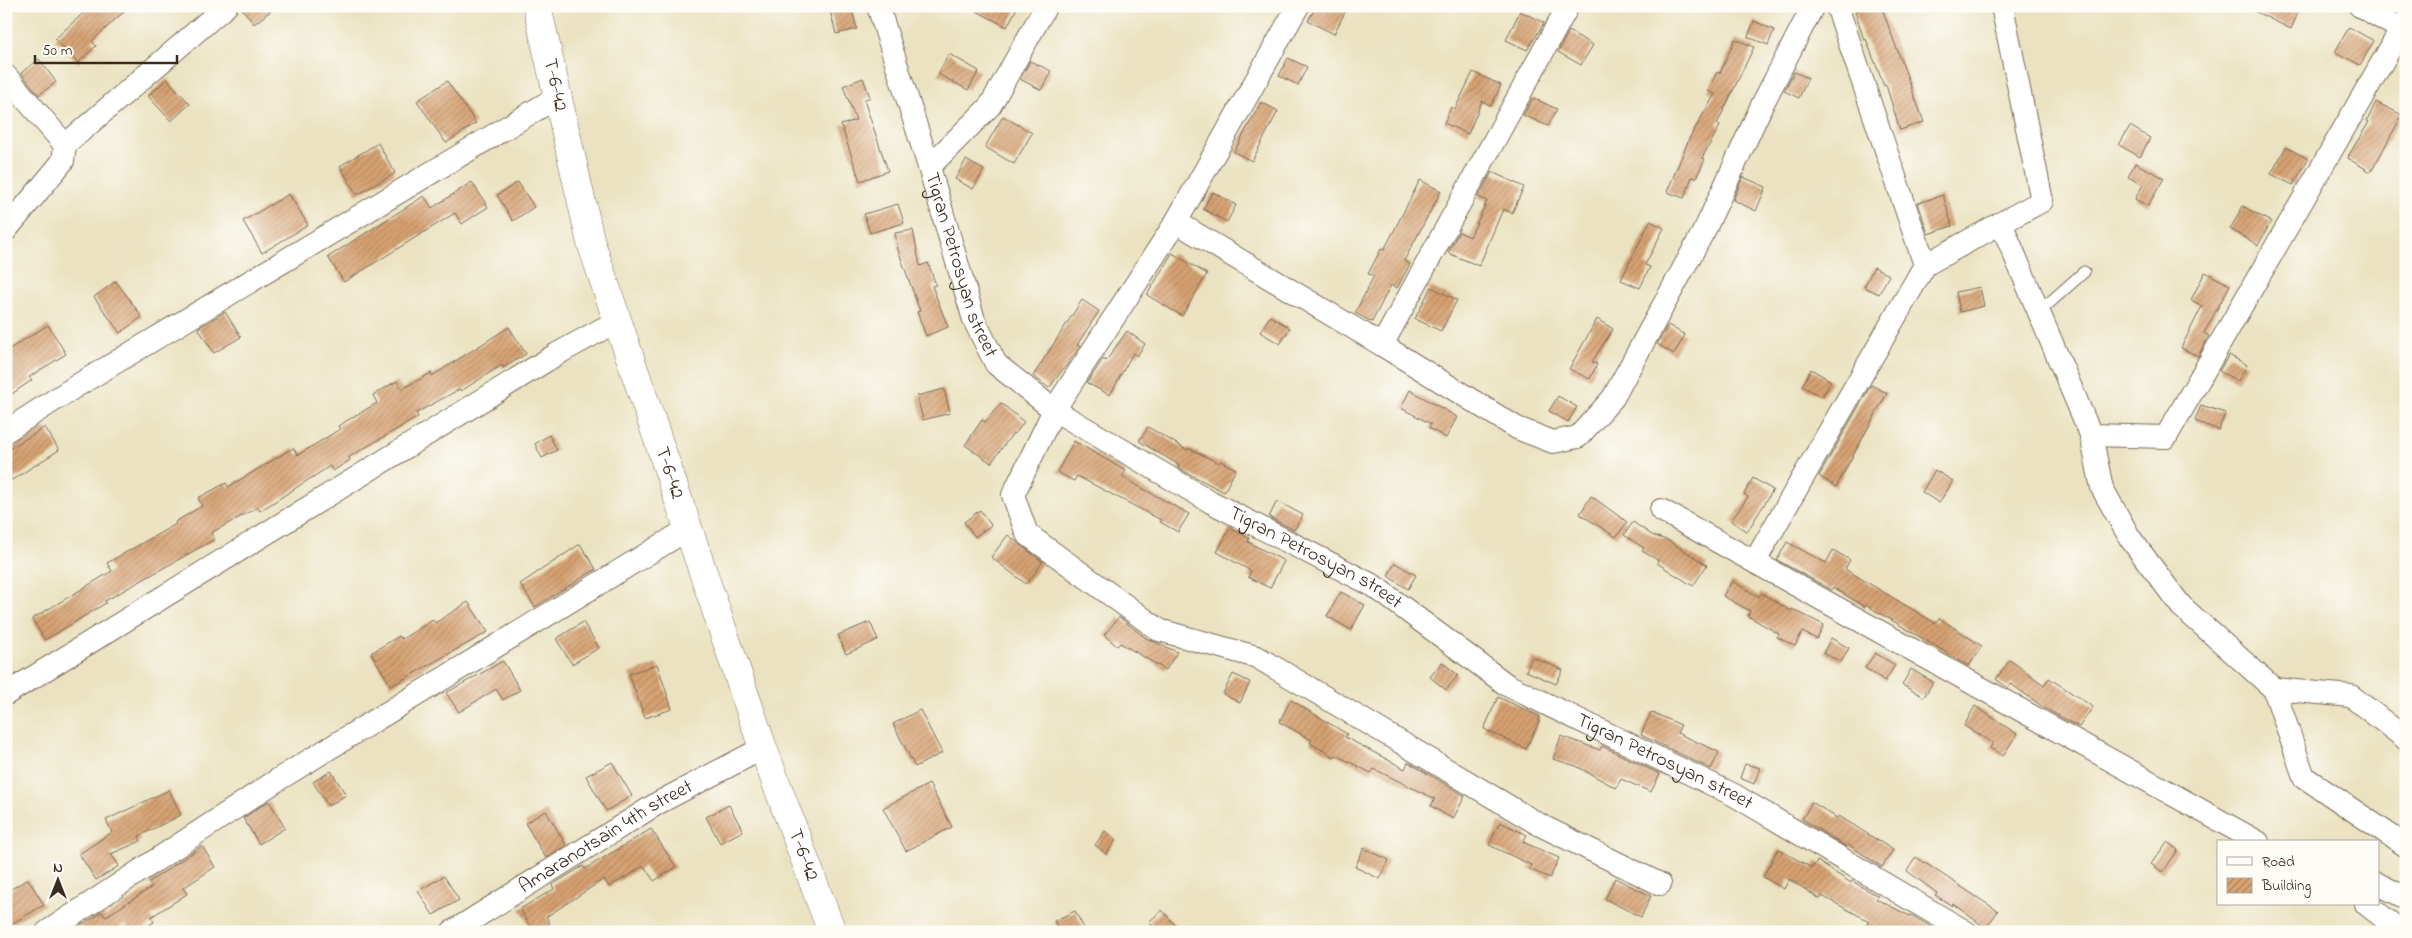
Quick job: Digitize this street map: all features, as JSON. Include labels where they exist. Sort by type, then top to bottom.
[{"type":"main road","name":"T-6-42","points":[[537,6],[591,243],[763,748],[832,932]]},
{"type":"street","name":"Tigran Petrosyan street","points":[[878,6],[929,167],[974,320],[996,364],[1054,410],[1211,502],[1374,586],[1508,685],[1734,795],[1966,932]]},
{"type":"street","points":[[929,167],[990,106],[1046,6]]},
{"type":"street","points":[[1298,6],[1176,222],[1054,410],[1013,495],[1027,534],[1160,630],[1257,657],[1540,825],[1660,884]]},
{"type":"street","points":[[1382,345],[1568,6]]},
{"type":"street","points":[[1176,222],[1517,428],[1553,442],[1578,437],[1613,398],[1632,364],[1706,227],[1763,103],[1813,6]]},
{"type":"street","points":[[1837,6],[1925,265]]},
{"type":"street","points":[[1755,561],[1925,265],[2042,202],[2002,6]]},
{"type":"street","points":[[2091,435],[2166,437],[2404,27],[2360,6]]},
{"type":"street","points":[[6,230],[63,161],[65,145],[220,8]]},
{"type":"street","points":[[6,76],[65,145]]},
{"type":"street","points":[[6,431],[78,385],[557,97]]},
{"type":"street","points":[[2001,223],[2091,435],[2102,488],[2130,538],[2180,606],[2274,689],[2304,777],[2406,846]]},
{"type":"street","points":[[6,694],[558,354],[616,321]]},
{"type":"street","points":[[1661,510],[2254,840]]},
{"type":"street","points":[[47,932],[279,779],[688,529]]},
{"type":"street","points":[[2274,689],[2351,696],[2406,739]]},
{"type":"street","name":"Amaranotsain 4th street","points":[[452,932],[658,803],[763,748]]},
{"type":"street","points":[[2380,885],[2406,898]]},
{"type":"street","points":[[2369,906],[2402,932]]},
{"type":"lane","points":[[2039,312],[2084,272]]},
{"type":"building","points":[[91,6],[130,6],[92,41],[96,46],[78,63],[55,39]]},
{"type":"building","points":[[240,6],[277,6],[254,24]]},
{"type":"building","points":[[851,6],[857,29],[836,34],[830,10]]},
{"type":"building","points":[[967,6],[1018,6],[1007,27]]},
{"type":"building","points":[[1316,6],[1348,6],[1334,34],[1308,21]]},
{"type":"building","points":[[1870,6],[1881,6],[1924,122],[1900,130],[1886,85],[1884,86],[1866,39],[1864,40],[1855,11]]},
{"type":"building","points":[[2244,6],[2301,6],[2291,29]]},
{"type":"building","points":[[1520,11],[1544,23],[1527,50],[1506,40]]},
{"type":"building","points":[[1754,21],[1774,30],[1768,45],[1748,37]]},
{"type":"building","points":[[2349,27],[2374,41],[2360,65],[2335,52]]},
{"type":"building","points":[[1569,31],[1593,45],[1581,65],[1558,52]]},
{"type":"building","points":[[1735,39],[1754,47],[1717,124],[1720,126],[1702,158],[1705,159],[1696,178],[1692,177],[1684,198],[1667,192],[1689,139],[1715,94],[1708,91],[1717,72],[1720,73]]},
{"type":"building","points":[[949,54],[979,71],[968,90],[938,74]]},
{"type":"building","points":[[1288,58],[1307,67],[1298,85],[1279,76]]},
{"type":"building","points":[[39,59],[56,82],[39,95],[21,73]]},
{"type":"building","points":[[1030,61],[1051,71],[1041,90],[1020,79]]},
{"type":"building","points":[[1473,72],[1501,85],[1491,106],[1482,101],[1468,134],[1444,123],[1451,107],[1455,109]]},
{"type":"building","points":[[1794,72],[1808,78],[1799,98],[1784,91]]},
{"type":"building","points":[[863,78],[870,97],[864,100],[888,171],[860,181],[841,125],[856,120],[843,86]]},
{"type":"building","points":[[167,79],[190,104],[171,121],[148,96]]},
{"type":"building","points":[[447,81],[476,123],[446,143],[417,101]]},
{"type":"building","points":[[1533,98],[1557,109],[1548,126],[1523,115]]},
{"type":"building","points":[[1261,102],[1278,111],[1252,161],[1234,152]]},
{"type":"building","points":[[2376,102],[2402,115],[2371,172],[2347,158],[2369,122],[2367,121]]},
{"type":"building","points":[[1003,116],[1032,133],[1014,164],[985,147]]},
{"type":"building","points":[[2130,126],[2150,138],[2140,157],[2119,145]]},
{"type":"building","points":[[378,143],[395,173],[357,195],[340,166]]},
{"type":"building","points":[[2286,147],[2308,159],[2293,185],[2271,174]]},
{"type":"building","points":[[966,160],[984,170],[973,189],[955,179]]},
{"type":"building","points":[[2135,163],[2164,178],[2148,206],[2135,199],[2143,185],[2128,177]]},
{"type":"building","points":[[1492,172],[1524,187],[1512,213],[1503,209],[1479,266],[1448,253],[1459,232],[1470,237],[1487,201],[1478,197]]},
{"type":"building","points":[[1743,177],[1766,187],[1756,211],[1733,200]]},
{"type":"building","points":[[1420,180],[1441,191],[1404,261],[1410,264],[1397,288],[1391,285],[1372,322],[1355,313],[1374,276],[1368,274],[1381,249],[1384,250]]},
{"type":"building","points":[[472,182],[488,207],[462,224],[455,213],[344,282],[328,257],[424,196],[432,208]]},
{"type":"building","points":[[518,182],[534,207],[513,221],[497,195]]},
{"type":"building","points":[[1213,192],[1236,205],[1227,222],[1203,209]]},
{"type":"building","points":[[289,194],[308,225],[262,253],[243,221]]},
{"type":"building","points":[[1943,195],[1952,226],[1928,234],[1918,203]]},
{"type":"building","points":[[898,204],[904,223],[870,233],[864,214]]},
{"type":"building","points":[[2243,206],[2271,222],[2258,245],[2230,229]]},
{"type":"building","points":[[1650,221],[1664,228],[1645,265],[1650,267],[1640,288],[1621,280]]},
{"type":"building","points":[[913,230],[920,266],[928,263],[936,285],[932,286],[948,327],[926,336],[917,312],[920,311],[898,250],[895,233]]},
{"type":"building","points":[[1172,253],[1207,274],[1182,316],[1147,295]]},
{"type":"building","points":[[1874,267],[1889,275],[1879,294],[1864,287]]},
{"type":"building","points":[[2205,272],[2230,285],[2204,333],[2209,336],[2198,356],[2181,348],[2202,306],[2191,300]]},
{"type":"building","points":[[116,281],[142,317],[120,333],[94,297]]},
{"type":"building","points":[[1431,287],[1457,300],[1441,331],[1415,319]]},
{"type":"building","points":[[1980,287],[1984,306],[1960,312],[1956,292]]},
{"type":"building","points":[[1082,300],[1099,311],[1077,345],[1080,347],[1049,388],[1033,376]]},
{"type":"building","points":[[225,312],[241,337],[214,353],[198,328]]},
{"type":"building","points":[[1270,316],[1290,328],[1280,344],[1260,332]]},
{"type":"building","points":[[1597,319],[1613,329],[1592,362],[1597,364],[1590,379],[1569,369]]},
{"type":"building","points":[[48,325],[66,354],[29,377],[32,380],[6,398],[6,351]]},
{"type":"building","points":[[1668,325],[1685,335],[1674,354],[1657,344]]},
{"type":"building","points":[[509,327],[526,354],[503,368],[502,365],[461,391],[460,389],[416,413],[418,417],[349,457],[350,460],[333,471],[330,466],[260,511],[258,507],[211,533],[215,539],[105,601],[106,603],[45,640],[32,619],[112,571],[107,563],[176,524],[175,522],[202,506],[198,498],[226,483],[228,487],[293,448],[298,455],[340,429],[338,426],[377,403],[373,395],[397,381],[402,389],[431,373],[432,376]]},
{"type":"building","points":[[1127,331],[1145,344],[1137,356],[1133,353],[1110,395],[1087,383],[1103,359],[1106,361]]},
{"type":"building","points":[[2229,355],[2247,365],[2238,381],[2219,371]]},
{"type":"building","points":[[1811,369],[1831,381],[1822,397],[1802,386]]},
{"type":"building","points":[[1871,385],[1887,393],[1836,487],[1819,476]]},
{"type":"building","points":[[944,389],[950,413],[923,420],[917,396]]},
{"type":"building","points":[[1410,390],[1457,417],[1446,438],[1429,428],[1431,424],[1401,408]]},
{"type":"building","points":[[1558,396],[1577,407],[1568,422],[1549,411]]},
{"type":"building","points":[[1001,403],[1024,422],[1015,434],[1013,433],[991,463],[965,445],[982,420],[985,422]]},
{"type":"building","points":[[2201,405],[2225,413],[2219,430],[2195,421]]},
{"type":"building","points":[[45,427],[59,450],[12,480],[6,471],[6,451]]},
{"type":"building","points":[[1148,427],[1187,450],[1188,448],[1236,469],[1224,492],[1178,468],[1179,465],[1139,441]]},
{"type":"building","points":[[549,435],[557,450],[542,458],[535,444]]},
{"type":"building","points":[[1074,441],[1126,471],[1122,477],[1189,514],[1178,532],[1160,522],[1161,520],[1077,476],[1074,481],[1057,472]]},
{"type":"building","points":[[1935,470],[1953,481],[1939,503],[1922,492]]},
{"type":"building","points":[[1753,478],[1773,490],[1747,532],[1731,521],[1748,497],[1744,494]]},
{"type":"building","points":[[1591,496],[1627,522],[1616,537],[1580,514]]},
{"type":"building","points":[[1277,501],[1303,515],[1294,530],[1269,517]]},
{"type":"building","points":[[980,510],[991,525],[975,537],[964,522]]},
{"type":"building","points":[[1633,522],[1652,535],[1669,541],[1707,565],[1693,586],[1657,563],[1658,560],[1642,551],[1644,548],[1624,535]]},
{"type":"building","points":[[1230,528],[1249,538],[1248,542],[1284,561],[1270,588],[1248,577],[1251,571],[1217,552]]},
{"type":"building","points":[[1008,535],[1043,562],[1026,584],[991,557]]},
{"type":"building","points":[[1787,542],[1826,563],[1833,550],[1850,560],[1845,569],[1935,623],[1939,618],[1982,646],[1969,666],[1866,605],[1865,607],[1833,587],[1832,590],[1777,560]]},
{"type":"building","points":[[580,544],[596,569],[535,607],[520,584]]},
{"type":"building","points":[[1395,563],[1416,575],[1408,589],[1388,576]]},
{"type":"building","points":[[1732,581],[1759,597],[1761,593],[1791,611],[1792,609],[1824,625],[1817,639],[1802,632],[1795,646],[1777,637],[1779,634],[1748,616],[1750,611],[1723,596]]},
{"type":"building","points":[[1341,592],[1365,605],[1351,630],[1327,616]]},
{"type":"building","points":[[468,602],[488,632],[391,686],[371,653],[399,636],[402,639],[433,620],[435,623]]},
{"type":"building","points":[[1119,617],[1146,638],[1177,652],[1166,670],[1120,643],[1117,646],[1104,635]]},
{"type":"building","points":[[583,622],[599,648],[572,664],[556,639]]},
{"type":"building","points":[[870,622],[878,640],[846,654],[838,635]]},
{"type":"building","points":[[1831,638],[1849,648],[1841,662],[1823,653]]},
{"type":"building","points":[[1875,653],[1895,665],[1885,681],[1865,668]]},
{"type":"building","points":[[1532,657],[1563,670],[1556,684],[1526,671]]},
{"type":"building","points":[[2010,660],[2044,685],[2049,678],[2093,707],[2079,727],[2043,707],[2011,684],[2008,688],[1996,679]]},
{"type":"building","points":[[503,661],[520,690],[503,700],[496,689],[459,712],[446,693]]},
{"type":"building","points":[[1442,662],[1458,675],[1446,690],[1430,677]]},
{"type":"building","points":[[657,664],[672,709],[645,718],[629,674]]},
{"type":"building","points":[[1911,669],[1933,682],[1924,697],[1902,685]]},
{"type":"building","points":[[1233,674],[1250,682],[1240,703],[1223,694]]},
{"type":"building","points":[[1498,697],[1539,716],[1539,722],[1526,749],[1484,729]]},
{"type":"building","points":[[1291,700],[1347,734],[1345,737],[1405,769],[1408,762],[1465,796],[1453,819],[1431,806],[1435,799],[1374,769],[1371,773],[1336,755],[1334,757],[1310,743],[1312,740],[1279,722]]},
{"type":"building","points":[[1975,706],[2017,734],[2003,756],[1990,748],[1993,743],[1964,726]]},
{"type":"building","points":[[920,710],[942,753],[915,767],[893,724]]},
{"type":"building","points":[[1651,712],[1681,725],[1677,733],[1719,752],[1711,769],[1641,735]]},
{"type":"building","points":[[1561,736],[1600,750],[1602,746],[1660,774],[1651,792],[1621,779],[1616,788],[1576,766],[1553,759]]},
{"type":"building","points":[[612,762],[632,796],[606,811],[586,776]]},
{"type":"building","points":[[1745,764],[1760,768],[1754,784],[1740,778]]},
{"type":"building","points":[[331,771],[346,795],[328,806],[313,782]]},
{"type":"building","points":[[929,784],[952,827],[906,851],[883,808]]},
{"type":"building","points":[[169,790],[181,815],[139,836],[141,841],[111,854],[119,866],[96,880],[79,854],[112,832],[106,820]]},
{"type":"building","points":[[269,801],[285,828],[259,844],[243,818]]},
{"type":"building","points":[[1812,802],[1837,818],[1839,816],[1893,850],[1882,867],[1849,845],[1847,847],[1802,819]]},
{"type":"building","points":[[729,805],[743,831],[720,843],[706,817]]},
{"type":"building","points":[[546,811],[566,845],[546,858],[525,823]]},
{"type":"building","points":[[1500,822],[1527,835],[1523,842],[1559,858],[1550,878],[1529,869],[1531,865],[1489,845]]},
{"type":"building","points":[[651,829],[676,867],[654,881],[644,866],[609,887],[604,879],[546,917],[550,923],[533,932],[520,909],[554,889],[552,885],[583,866],[585,869]]},
{"type":"building","points":[[1105,831],[1116,840],[1106,854],[1095,845]]},
{"type":"building","points":[[2167,842],[2178,850],[2163,872],[2151,864]]},
{"type":"building","points":[[202,846],[215,867],[183,888],[187,894],[151,917],[154,922],[139,932],[131,932],[125,924],[114,932],[83,932],[80,926],[102,912],[105,917],[152,887],[149,882]]},
{"type":"building","points":[[1364,848],[1389,860],[1380,879],[1355,867]]},
{"type":"building","points":[[1778,849],[1812,868],[1817,861],[1851,883],[1852,881],[1878,896],[1876,899],[1911,915],[1940,932],[1863,932],[1869,921],[1822,896],[1820,899],[1789,879],[1784,889],[1763,877]]},
{"type":"building","points":[[1916,857],[1998,911],[1986,928],[1953,904],[1952,906],[1935,895],[1937,893],[1907,871]]},
{"type":"building","points":[[444,876],[459,900],[433,915],[418,891]]},
{"type":"building","points":[[1615,878],[1651,896],[1641,917],[1605,899]]},
{"type":"building","points":[[28,879],[44,905],[6,927],[6,892]]},
{"type":"building","points":[[1162,910],[1181,932],[1158,932],[1149,922]]},
{"type":"building","points":[[1075,911],[1086,932],[1060,932],[1054,921]]}]
